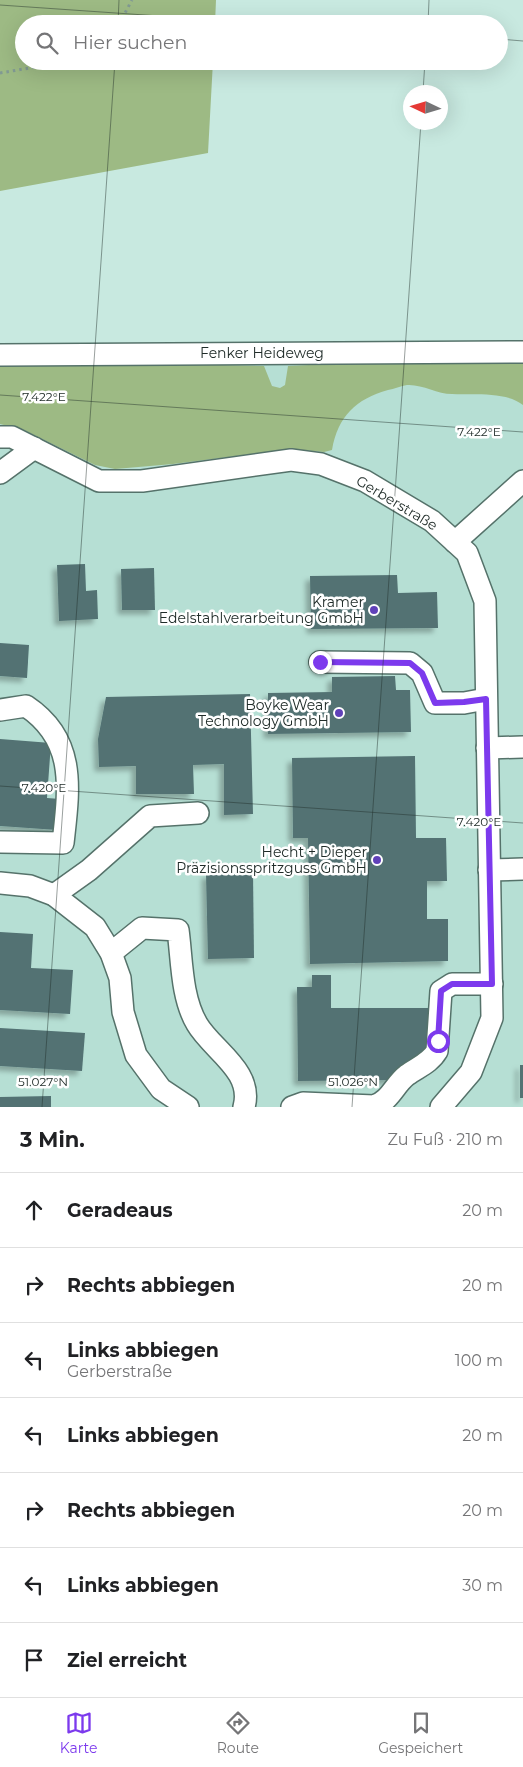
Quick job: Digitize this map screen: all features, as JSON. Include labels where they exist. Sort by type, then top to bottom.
[{"type":"street","name":"Fenker Heideweg","points":[[0,355],[523,352]]},
{"type":"street","name":"Gerberstraße","points":[[0,437],[12,437],[99,481],[142,481],[291,460],[321,464],[373,486],[432,521],[467,553],[484,601],[492,1018],[471,1072],[440,1107]]},
{"type":"street","points":[[0,473],[34,448]]},
{"type":"street","points":[[455,542],[523,480]]},
{"type":"street","points":[[320,662],[410,663],[422,673],[435,703],[486,699]]},
{"type":"street","points":[[0,710],[26,706],[43,717],[56,736],[64,755],[67,782],[63,843],[0,842]]},
{"type":"street","points":[[487,748],[523,747]]},
{"type":"street","points":[[54,896],[90,870],[150,816],[198,813]]},
{"type":"street","points":[[489,870],[523,869]]},
{"type":"street","points":[[0,883],[30,886],[54,896],[95,926],[111,953],[120,978],[123,1012],[136,1056],[161,1089],[188,1107]]},
{"type":"street","points":[[111,953],[142,928],[178,930],[190,1010],[198,1026],[223,1051],[242,1080],[246,1100],[244,1107]]},
{"type":"street","points":[[292,1107],[303,1103],[374,1106],[384,1102],[405,1076],[433,1059],[437,1051],[441,991],[452,984],[492,984]]},
{"type":"path","points":[[124,15],[132,0]]},
{"type":"path","points":[[0,73],[18,70]]},
{"type":"shaded area","points":[[523,358],[523,1107],[0,1107],[0,360]]},
{"type":"green space","points":[[0,0],[216,0],[215,15],[15,15],[15,70],[213,70],[208,153],[0,191]]},
{"type":"green space","points":[[392,361],[523,362],[523,405],[498,396],[446,394],[407,385],[377,394],[358,404],[344,418],[332,450],[324,452],[291,449],[173,464],[115,469],[95,465],[24,430],[0,424],[0,363],[83,362],[264,366],[272,386],[280,388],[285,385],[288,366]]},
{"type":"building","points":[[85,564],[86,591],[97,590],[98,619],[59,621],[57,565]]},
{"type":"building","points":[[154,568],[155,610],[122,610],[121,569]]},
{"type":"building","name":"Kramer Edelstahlverarbeitung GmbH","points":[[397,575],[398,593],[437,592],[438,628],[311,629],[310,576]]},
{"type":"building","points":[[0,643],[29,645],[27,678],[0,676]]},
{"type":"building","name":"Boyke Wear Technology GmbH","points":[[395,676],[396,690],[410,690],[411,732],[268,734],[268,693],[332,692],[332,677]]},
{"type":"building","points":[[250,694],[253,814],[224,815],[224,764],[193,765],[194,794],[136,794],[136,766],[99,767],[98,739],[106,697]]},
{"type":"building","points":[[0,739],[51,743],[47,798],[60,799],[57,830],[0,826]]},
{"type":"building","name":"Hecht + Dieper Präzisionsspritzguss GmbH","points":[[415,756],[416,838],[446,838],[447,881],[427,881],[427,919],[448,919],[448,961],[310,964],[308,838],[293,838],[292,758]]},
{"type":"building","points":[[253,873],[254,958],[208,959],[206,874]]},
{"type":"building","points":[[0,932],[33,934],[31,968],[73,970],[70,1014],[0,1010]]},
{"type":"building","points":[[312,975],[331,975],[331,1008],[433,1008],[433,1057],[401,1080],[298,1081],[297,987],[312,987]]},
{"type":"building","points":[[0,1028],[85,1033],[82,1071],[0,1066]]},
{"type":"building","points":[[520,1065],[523,1065],[523,1098],[520,1098]]},
{"type":"building","points":[[51,1096],[51,1107],[0,1107],[0,1097]]},
{"type":"place","name":"Kramer Edelstahlverarbeitung GmbH","points":[[374,610]]},
{"type":"place","name":"Boyke Wear Technology GmbH","points":[[339,713]]},
{"type":"place","name":"Hecht + Dieper Präzisionsspritzguss GmbH","points":[[377,860]]},
{"type":"route","points":[[320,662],[410,663],[422,673],[435,703],[486,699],[492,984],[452,984],[441,991],[438,1041]]}]
